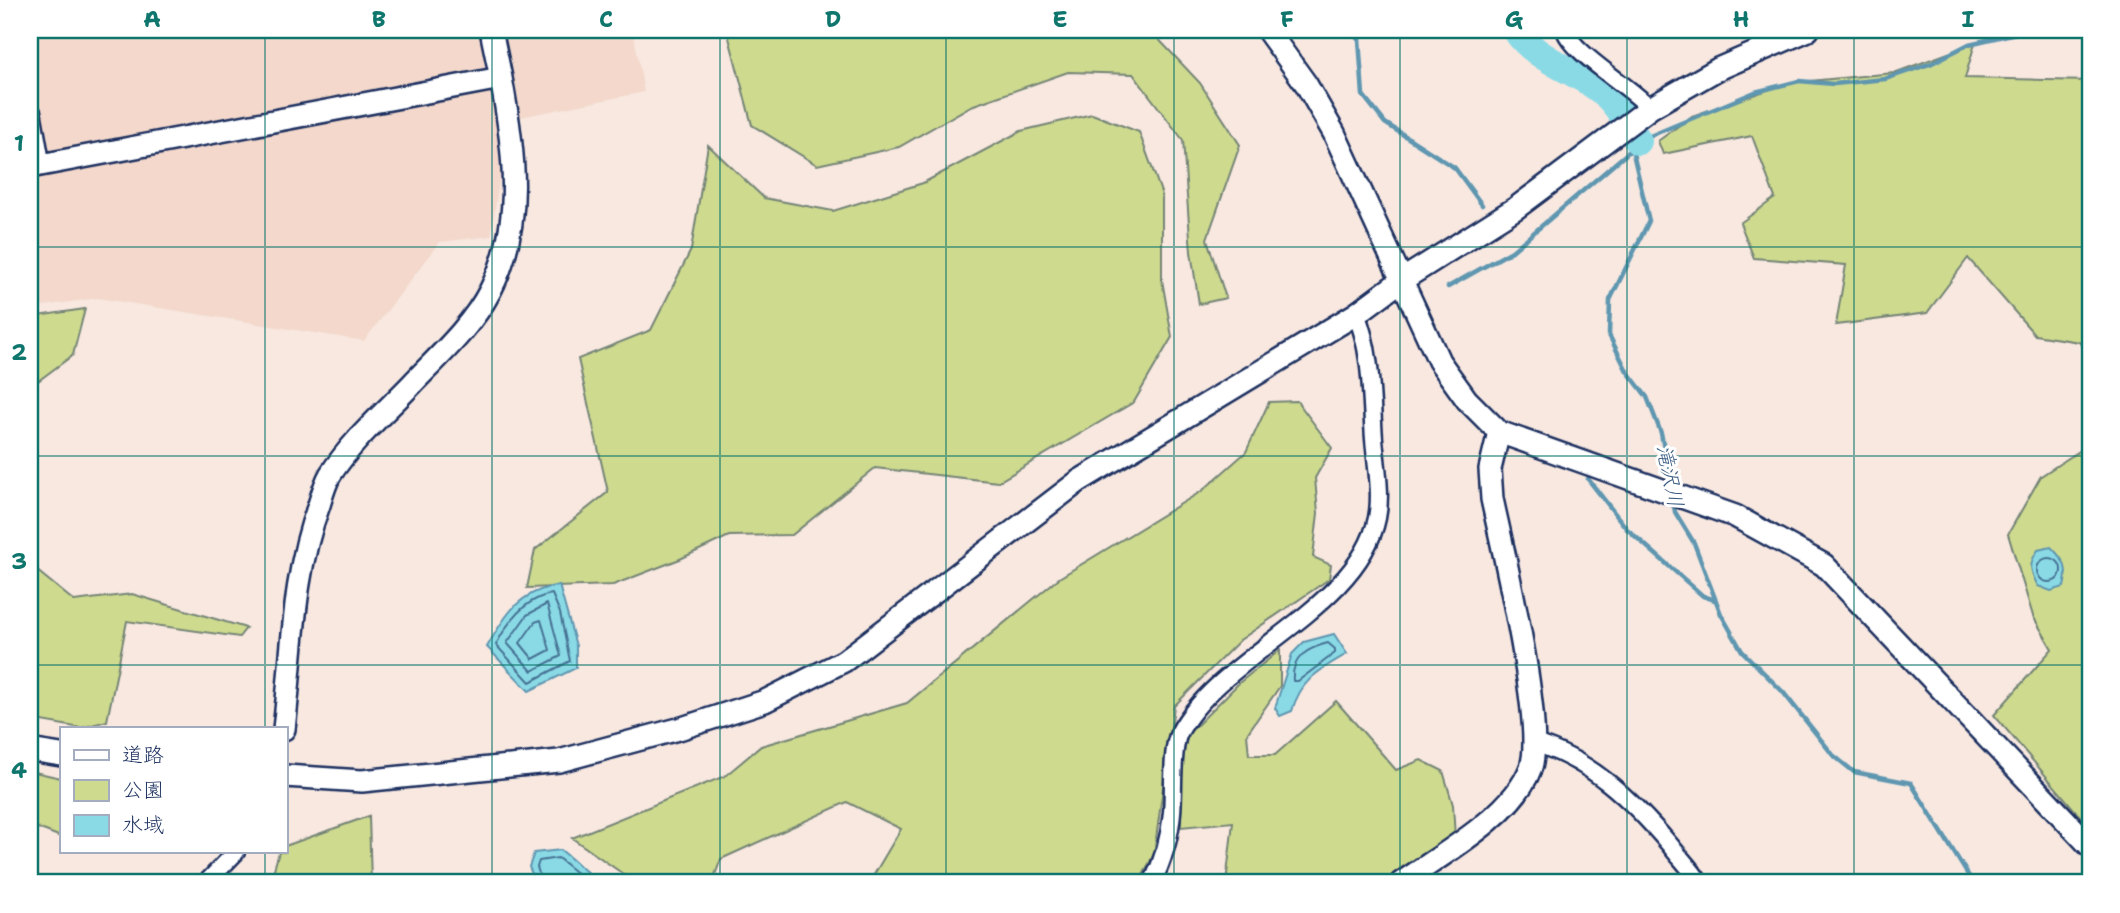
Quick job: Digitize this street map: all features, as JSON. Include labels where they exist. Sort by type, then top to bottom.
[{"type":"street","points":[[284,727],[298,576],[310,526],[329,477],[353,445],[470,320],[490,291],[506,247],[513,200],[514,149],[491,30]]},
{"type":"street","points":[[1267,30],[1306,84],[1334,133],[1439,361],[1467,400],[1499,432],[1735,516],[1824,565],[2090,846]]},
{"type":"street","points":[[1565,30],[1584,55],[1634,90],[1650,108]]},
{"type":"street","points":[[287,776],[362,781],[559,761],[765,701],[844,661],[1079,481],[1356,314],[1402,280],[1516,208],[1650,108],[1718,69],[1808,30]]},
{"type":"street","points":[[30,114],[35,166],[501,78]]},
{"type":"street","points":[[1152,883],[1163,860],[1172,815],[1177,736],[1200,703],[1331,591],[1359,559],[1375,526],[1378,517],[1373,414],[1364,332],[1356,314]]},
{"type":"street","points":[[1401,883],[1502,809],[1531,767],[1534,743],[1528,682],[1492,499],[1490,469],[1499,432]]},
{"type":"street","points":[[1534,743],[1554,749],[1612,783],[1644,814],[1700,883]]},
{"type":"street","points":[[30,750],[60,755]]},
{"type":"street","points":[[206,883],[235,853]]},
{"type":"shaded area","points":[[30,30],[633,30],[644,92],[496,122],[500,174],[491,236],[440,242],[364,341],[98,298],[30,308]]},
{"type":"green space","points":[[727,30],[1150,30],[1200,83],[1240,145],[1207,239],[1226,298],[1199,304],[1191,252],[1183,140],[1133,74],[1068,72],[971,106],[899,147],[817,165],[752,125]]},
{"type":"green space","points":[[1975,43],[1965,78],[2090,81],[2090,355],[2079,342],[2035,335],[1968,258],[1927,313],[1836,325],[1846,265],[1754,258],[1740,223],[1775,198],[1752,136],[1663,154],[1658,141],[1692,116],[1788,83],[1894,73]]},
{"type":"green space","points":[[1092,114],[1139,132],[1162,195],[1162,280],[1172,337],[1134,402],[998,482],[875,468],[792,535],[729,536],[680,559],[613,585],[527,588],[535,550],[608,492],[578,359],[651,330],[691,250],[708,145],[764,198],[833,211],[923,183],[1021,131]]},
{"type":"green space","points":[[85,309],[73,355],[30,387],[30,317]]},
{"type":"green space","points":[[1297,401],[1332,448],[1315,478],[1318,513],[1313,557],[1331,565],[1329,579],[1240,640],[1174,706],[1154,854],[1139,883],[869,883],[901,829],[847,802],[721,859],[712,883],[636,883],[572,838],[725,776],[761,746],[907,703],[1059,578],[1202,491],[1246,452],[1269,402]]},
{"type":"green space","points":[[2090,444],[2090,828],[1994,715],[2052,649],[2033,616],[2008,534],[2041,476]]},
{"type":"green space","points":[[30,565],[74,601],[132,594],[246,628],[239,637],[127,621],[107,721],[75,727],[30,719]]},
{"type":"green space","points":[[1280,650],[1280,686],[1247,734],[1249,755],[1275,755],[1336,701],[1396,770],[1421,760],[1443,771],[1453,805],[1455,838],[1388,883],[1226,883],[1233,822],[1181,827],[1182,759],[1188,734],[1239,683]]},
{"type":"green space","points":[[30,771],[60,778],[60,837],[30,825]]},
{"type":"green space","points":[[369,816],[371,883],[270,883],[279,853],[287,853],[287,845]]},
{"type":"water","points":[[2051,547],[2063,561],[2066,575],[2064,587],[2051,591],[2038,586],[2031,568],[2038,550]]},
{"type":"water","points":[[559,585],[576,646],[576,668],[529,691],[487,647],[515,606],[534,593]]},
{"type":"water","points":[[1334,634],[1347,654],[1313,676],[1301,691],[1292,711],[1280,716],[1275,708],[1292,654],[1304,642]]},
{"type":"water","points":[[561,850],[596,880],[617,883],[536,883],[529,867],[534,853]]},
{"type":"waterway","points":[[1349,30],[1359,39],[1363,95],[1385,123],[1455,168],[1482,205]]},
{"type":"waterway","name":"滝沢川","points":[[1516,30],[1536,51],[1588,81],[1611,100],[1638,141]]},
{"type":"waterway","points":[[1671,485],[1661,433],[1647,397],[1627,371],[1609,335],[1610,300],[1649,221],[1632,149],[1638,141],[1755,92],[1799,81],[1834,84],[1885,79],[1932,63],[1969,44],[2029,30]]},
{"type":"waterway","points":[[1448,287],[1512,251],[1632,149]]},
{"type":"waterway","points":[[1588,479],[1627,529],[1703,596],[1715,600]]},
{"type":"waterway","name":"滝沢川","points":[[1673,500],[1675,512],[1694,543],[1721,614],[1742,651],[1783,692],[1833,755],[1854,772],[1911,783],[1973,883]]}]
